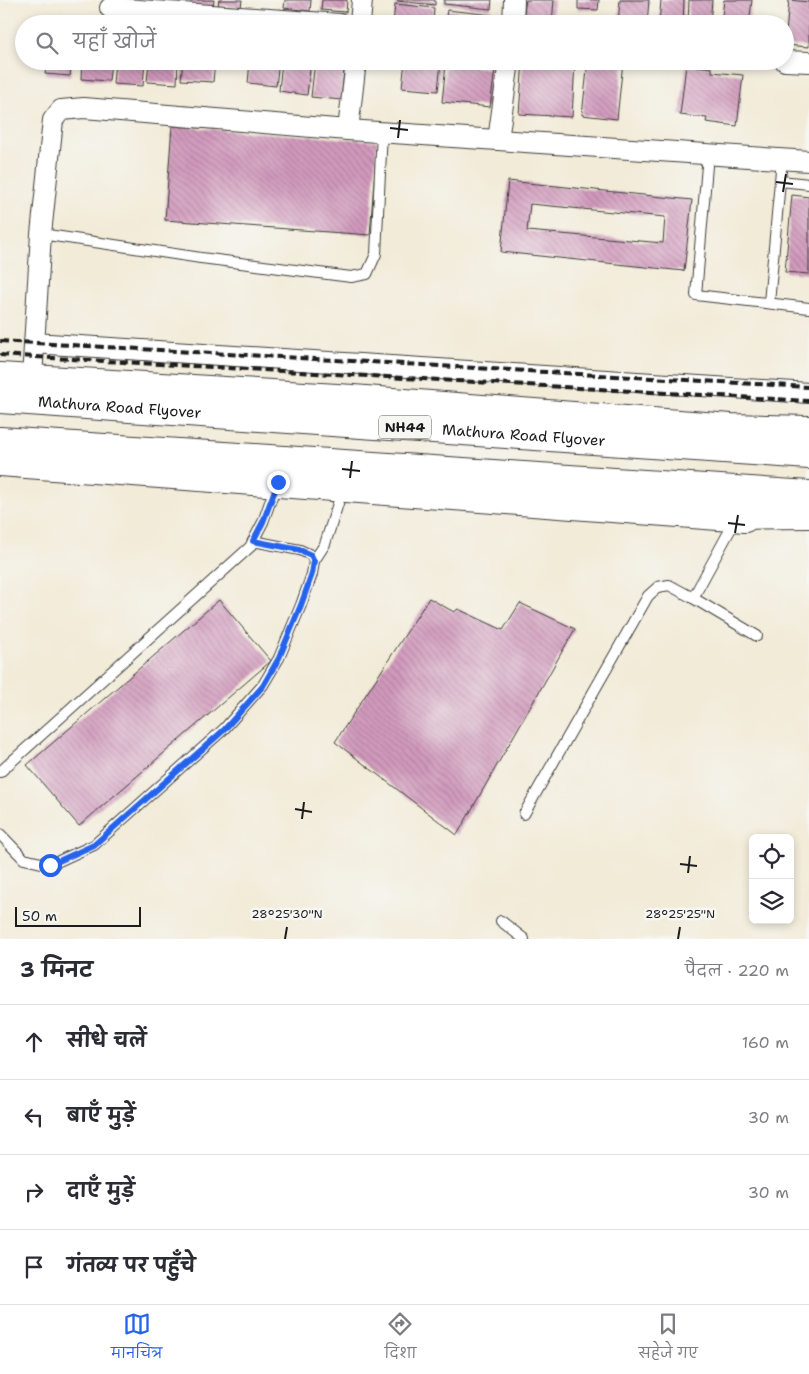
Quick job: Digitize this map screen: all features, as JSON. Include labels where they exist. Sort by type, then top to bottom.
[{"type":"main road","points":[[0,377],[353,399],[731,428],[809,430]]},
{"type":"main road","name":"Mathura Road Flyover","points":[[0,399],[809,455]]},
{"type":"main road","points":[[0,441],[809,495]]},
{"type":"main road","points":[[0,462],[729,516],[809,526]]},
{"type":"main road","points":[[729,516],[809,514]]},
{"type":"street","points":[[361,15],[362,0]]},
{"type":"street","points":[[513,15],[514,0]]},
{"type":"street","points":[[110,8],[211,15]]},
{"type":"street","points":[[794,61],[809,62]]},
{"type":"street","points":[[348,130],[355,70]]},
{"type":"street","points":[[498,140],[508,70]]},
{"type":"street","points":[[32,378],[41,234],[54,120],[61,110],[84,108],[348,130],[809,161]]},
{"type":"street","points":[[34,343],[809,393]]},
{"type":"lane","points":[[41,234],[201,258],[351,277],[367,274],[376,254],[382,132]]},
{"type":"lane","points":[[708,154],[696,295],[809,308]]},
{"type":"lane","points":[[769,303],[782,159]]},
{"type":"lane","points":[[780,181],[809,184]]},
{"type":"lane","points":[[0,772],[250,547],[263,522],[278,482]]},
{"type":"lane","points":[[0,834],[24,859],[50,865],[94,845],[224,730],[263,686],[279,658],[301,605],[312,574],[314,561],[325,544],[343,487]]},
{"type":"lane","points":[[693,598],[729,516]]},
{"type":"lane","points":[[253,541],[300,550],[311,555],[314,561]]},
{"type":"lane","points":[[524,814],[648,596],[658,587],[669,584],[757,636]]},
{"type":"lane","points":[[501,921],[524,939]]},
{"type":"building","points":[[191,0],[214,0],[213,8],[191,6]]},
{"type":"building","points":[[219,0],[242,0],[241,7],[218,5]]},
{"type":"building","points":[[285,0],[311,0],[310,11],[284,8]]},
{"type":"building","points":[[322,0],[347,0],[346,12],[321,10]]},
{"type":"building","points":[[435,0],[435,5],[397,1]]},
{"type":"building","points":[[444,0],[492,0],[491,9],[444,4]]},
{"type":"building","points":[[526,0],[554,0],[553,15],[524,15]]},
{"type":"building","points":[[578,0],[599,0],[598,10],[578,9]]},
{"type":"building","points":[[620,0],[649,0],[648,15],[619,15]]},
{"type":"building","points":[[661,0],[684,0],[683,15],[660,15]]},
{"type":"building","points":[[689,0],[712,0],[711,15],[688,15]]},
{"type":"building","points":[[724,0],[752,0],[750,15],[722,15]]},
{"type":"building","points":[[789,0],[809,2],[809,47],[794,46],[794,15],[788,15]]},
{"type":"building","points":[[395,4],[434,8],[434,15],[394,15]]},
{"type":"building","points":[[447,10],[493,15],[446,15]]},
{"type":"building","points":[[46,70],[71,70],[70,76],[45,74]]},
{"type":"building","points":[[82,70],[110,70],[109,81],[81,79]]},
{"type":"building","points":[[114,70],[144,70],[143,86],[113,84]]},
{"type":"building","points":[[148,70],[178,70],[177,84],[147,82]]},
{"type":"building","points":[[182,70],[214,70],[213,82],[181,80]]},
{"type":"building","points":[[249,70],[278,70],[276,86],[248,83]]},
{"type":"building","points":[[281,70],[310,70],[307,95],[279,91]]},
{"type":"building","points":[[314,70],[344,70],[341,100],[311,97]]},
{"type":"building","points":[[404,70],[440,70],[438,91],[402,88]]},
{"type":"building","points":[[445,70],[495,70],[490,107],[442,102]]},
{"type":"building","points":[[522,70],[575,70],[572,117],[519,114]]},
{"type":"building","points":[[587,70],[622,70],[617,119],[582,115]]},
{"type":"building","points":[[685,70],[712,70],[712,72],[743,75],[737,126],[706,122],[707,118],[680,115]]},
{"type":"building","points":[[172,126],[377,141],[370,235],[165,220]]},
{"type":"building","points":[[508,181],[692,200],[684,271],[501,252]],"holes":[[[530,204],[665,217],[663,243],[527,231]]]},
{"type":"building","points":[[792,195],[809,197],[809,274],[785,272]]},
{"type":"building","points":[[429,598],[454,612],[458,609],[503,630],[520,603],[575,629],[457,835],[335,742]]},
{"type":"building","points":[[219,600],[271,661],[79,826],[27,765]]},
{"type":"railway","points":[[0,341],[809,387]]},
{"type":"railway","points":[[0,355],[809,401]]},
{"type":"route","points":[[50,865],[94,845],[224,730],[263,686],[279,658],[301,605],[312,574],[314,561],[311,555],[300,550],[253,541],[263,522],[278,482]]}]
